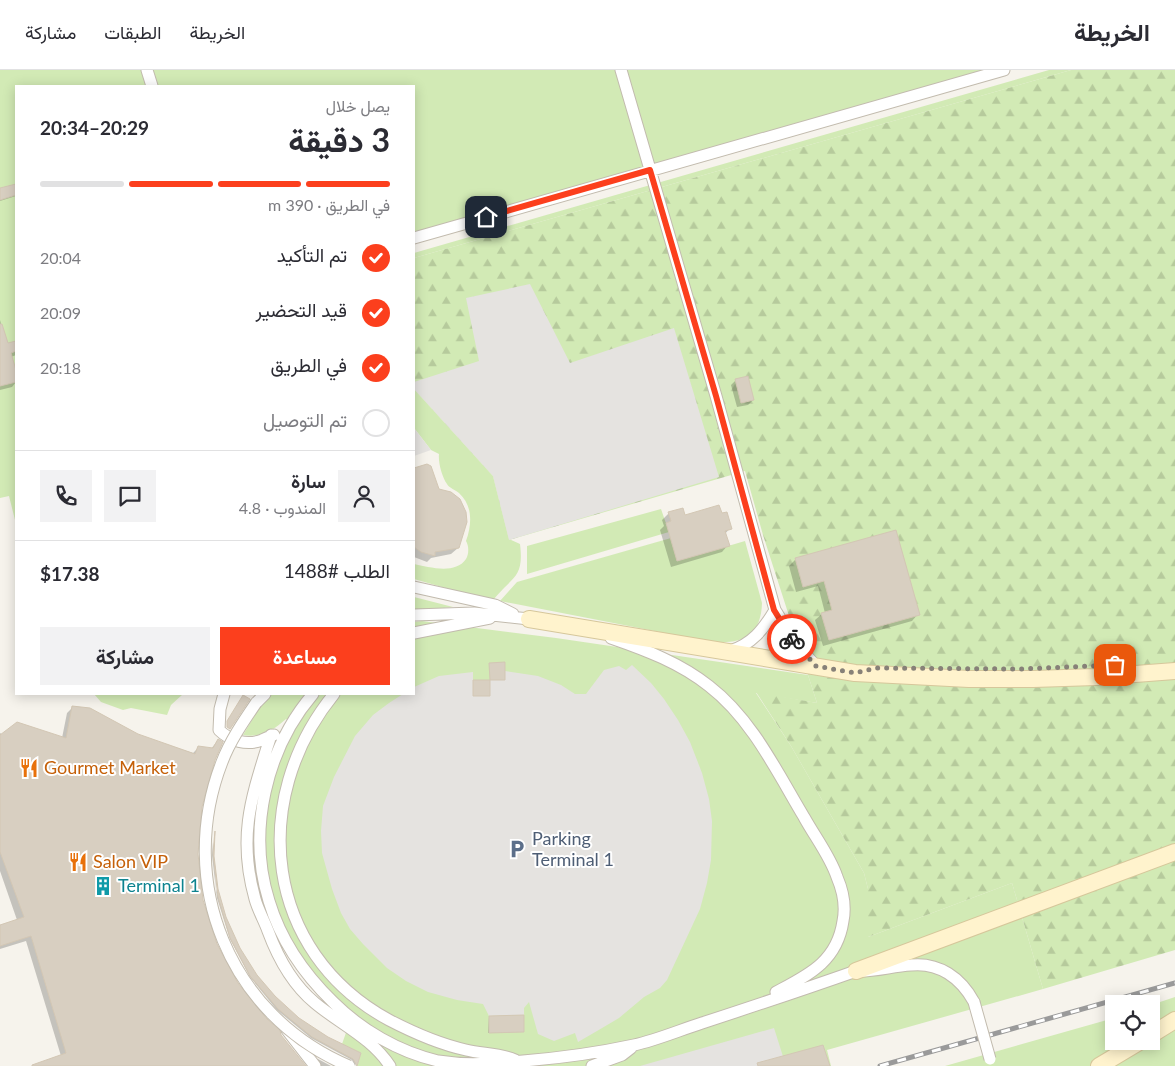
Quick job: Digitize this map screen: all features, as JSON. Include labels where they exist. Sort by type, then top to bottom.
[{"type":"main road","points":[[525,619],[855,673],[969,679],[1033,679],[1096,677],[1175,671]]},
{"type":"main road","points":[[855,673],[876,668],[1019,669],[1083,667],[1175,660]]},
{"type":"main road","points":[[856,971],[1175,852]]},
{"type":"main road","points":[[1160,1029],[1175,1020]]},
{"type":"main road","points":[[1099,1066],[1126,1050]]},
{"type":"street","points":[[147,70],[152,85]]},
{"type":"street","points":[[620,70],[714,387],[774,610],[796,644],[816,666]]},
{"type":"street","points":[[415,238],[1004,70]]},
{"type":"street","points":[[415,588],[495,605],[525,619]]},
{"type":"street","points":[[726,652],[739,648],[751,641],[762,631],[774,610]]},
{"type":"street","points":[[415,615],[466,613],[504,615],[525,619]]},
{"type":"street","points":[[418,633],[504,615]]},
{"type":"street","points":[[581,628],[646,650],[685,669],[710,687],[730,705],[747,725],[774,767],[837,875],[844,900],[843,922],[841,932],[831,952],[824,962],[805,978],[776,992],[756,1006]]},
{"type":"street","points":[[224,695],[220,709],[219,730],[232,740],[256,742],[285,733]]},
{"type":"street","points":[[264,695],[256,703],[232,740],[217,775],[209,803],[206,825],[205,869],[213,913],[229,954],[254,995],[283,1025],[315,1066]]},
{"type":"street","points":[[312,695],[285,733],[278,750],[263,804],[262,861],[268,898],[274,917],[289,950],[315,984],[359,1029],[390,1066]]},
{"type":"street","points":[[333,695],[306,735],[294,763],[284,803],[280,843],[281,870],[286,894],[298,924],[312,949],[327,969],[354,996],[373,1010],[403,1027],[437,1042],[476,1053],[504,1056],[516,1061]]},
{"type":"street","points":[[271,736],[249,809],[246,842],[248,869],[256,900],[278,954],[290,976],[314,1003],[359,1029],[415,1054],[437,1060],[478,1065],[582,1054],[636,1045],[856,971],[869,972],[909,964],[932,966],[953,976],[962,983],[974,1002],[990,1063]]},
{"type":"street","points":[[278,954],[289,950]]},
{"type":"street","points":[[283,1025],[310,1046],[349,1066]]},
{"type":"street","points":[[592,1066],[622,1055],[636,1045]]},
{"type":"street","points":[[553,1066],[582,1054]]},
{"type":"green space","points":[[0,70],[990,70],[415,238],[415,85],[15,85],[15,520],[9,496],[0,498]]},
{"type":"green space","points":[[1049,70],[1071,70],[415,258],[415,253]]},
{"type":"green space","points":[[1071,70],[1175,70],[1175,950],[1043,989],[1012,883],[868,937],[868,889],[864,873],[791,746],[756,692],[817,703],[763,535],[745,471],[509,540],[493,476],[415,390],[415,258]]},
{"type":"green space","points":[[415,390],[493,476],[509,539],[520,544],[519,570],[494,599],[415,579],[415,564],[442,569],[455,567],[461,564],[468,555],[466,541],[470,522],[469,509],[464,498],[448,485],[440,465],[439,454],[431,450],[415,429]]},
{"type":"green space","points":[[661,509],[669,532],[527,574],[527,546]]},
{"type":"green space","points":[[671,538],[677,561],[745,541],[762,603],[761,615],[752,632],[745,637],[728,642],[706,641],[500,601],[517,582]]},
{"type":"green space","points":[[415,597],[453,607],[415,611]]},
{"type":"green space","points":[[422,621],[556,638],[808,675],[817,703],[756,693],[791,746],[864,873],[868,889],[868,937],[1012,883],[1043,989],[827,1050],[831,1066],[357,1066],[361,1053],[342,1044],[348,1027],[297,952],[285,929],[277,910],[267,870],[265,828],[267,807],[282,755],[296,726],[286,719],[277,727],[261,734],[243,735],[261,705],[271,695],[415,695],[415,622]]},
{"type":"green space","points":[[95,695],[182,695],[171,705],[167,715],[131,708],[123,710],[101,702]]},
{"type":"green space","points":[[1175,997],[1175,1066],[945,1066],[1105,1021],[1105,1050],[1160,1050],[1160,1002]]},
{"type":"shaded area","points":[[530,284],[570,363],[674,328],[719,477],[509,540],[493,476],[415,390],[415,382],[479,361],[466,298]]},
{"type":"shaded area","points":[[415,429],[431,450],[415,456]]},
{"type":"shaded area","name":"Parking Terminal 1","points":[[632,665],[651,683],[678,720],[690,742],[702,773],[709,799],[712,821],[711,860],[700,909],[667,980],[660,988],[644,997],[619,1018],[578,1042],[575,1033],[554,1041],[538,1034],[529,1002],[524,1008],[524,1015],[489,1016],[483,1004],[457,1000],[428,992],[406,981],[387,968],[350,929],[341,913],[332,889],[322,853],[323,806],[334,777],[355,736],[373,715],[389,703],[401,695],[415,695],[415,687],[439,676],[473,672],[473,696],[490,695],[490,680],[505,679],[505,671],[538,676],[561,685],[575,694],[586,694],[604,670],[619,666],[626,670]]},
{"type":"shaded area","points":[[774,1028],[786,1066],[640,1066]]},
{"type":"building","points":[[15,184],[15,195],[0,200],[0,188]]},
{"type":"building","points":[[0,324],[2,324],[8,343],[15,341],[15,351],[11,353],[15,367],[15,382],[0,386]]},
{"type":"building","points":[[748,376],[754,400],[741,403],[735,379]]},
{"type":"building","points":[[427,464],[431,466],[439,489],[451,492],[460,499],[466,512],[467,522],[459,548],[435,552],[435,556],[421,552],[415,548],[415,468]]},
{"type":"building","points":[[719,505],[722,513],[727,512],[732,529],[725,531],[730,546],[677,561],[666,523],[671,521],[668,512],[683,508],[685,515]]},
{"type":"building","points":[[896,530],[920,615],[829,640],[821,613],[832,610],[824,581],[803,587],[795,558]]},
{"type":"building","points":[[505,662],[505,680],[490,680],[489,663]]},
{"type":"building","points":[[473,680],[490,680],[490,696],[473,696]]},
{"type":"building","points":[[243,695],[250,699],[230,729],[227,727],[227,721]]},
{"type":"building","name":"Terminal 1","points":[[72,706],[90,708],[138,734],[195,754],[198,746],[213,748],[218,739],[223,742],[215,760],[202,807],[198,854],[203,900],[217,944],[238,983],[267,1019],[280,1030],[281,1035],[306,1066],[32,1066],[66,1053],[31,936],[0,946],[0,925],[24,917],[0,852],[0,735],[17,722],[66,738]]},
{"type":"building","points":[[215,831],[214,856],[218,889],[226,917],[240,948],[257,975],[275,996],[299,1018],[328,1037],[361,1053],[357,1066],[353,1059],[312,1037],[278,1009],[250,976],[230,938],[218,897],[213,853]]},
{"type":"building","points":[[524,1015],[524,1032],[489,1033],[489,1016]]},
{"type":"building","points":[[823,1045],[830,1066],[758,1066],[757,1063]]},
{"type":"railway","points":[[880,1066],[1175,983]]},
{"type":"way so far","points":[[792,639],[816,666],[855,673],[876,668],[1019,669],[1115,665]]},
{"type":"place","name":"Gourmet Market","points":[[29,768]]},
{"type":"place","name":"Parking Terminal 1","points":[[517,849]]},
{"type":"place","name":"Salon VIP","points":[[78,862]]},
{"type":"place","name":"Terminal 1","points":[[103,886]]},
{"type":"route","points":[[486,217],[650,170],[716,396],[774,610],[792,639]]}]
